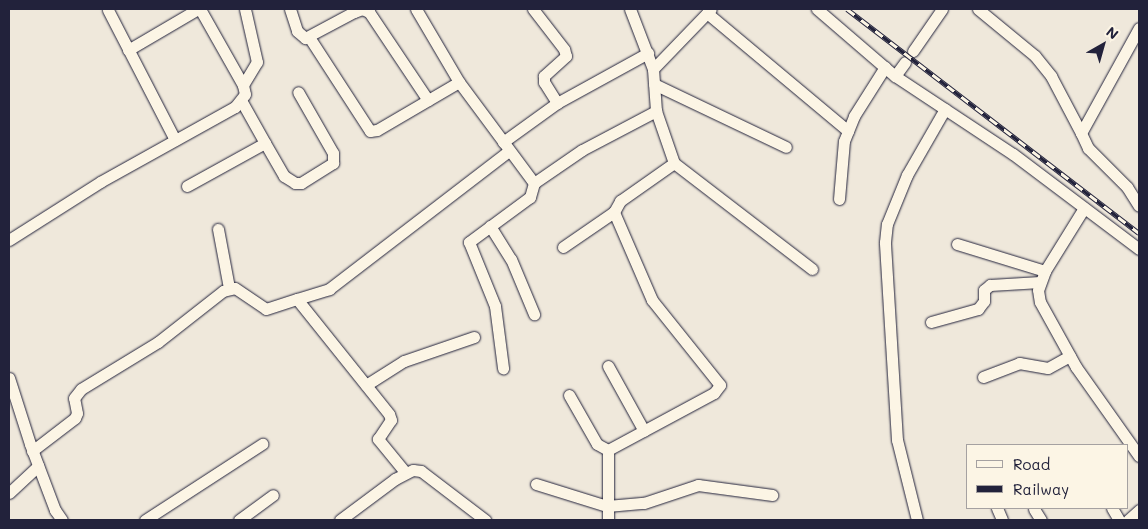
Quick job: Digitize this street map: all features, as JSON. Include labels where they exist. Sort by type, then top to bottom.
[{"type":"street","points":[[9,240],[100,182],[242,102],[245,94],[243,85],[199,9],[128,50]]},
{"type":"street","points":[[243,85],[256,69],[257,62],[245,9]]},
{"type":"street","points":[[290,9],[297,30],[305,38],[354,12],[362,9],[369,12],[428,100]]},
{"type":"street","points":[[416,9],[459,82],[534,183]]},
{"type":"street","points":[[533,9],[566,56],[544,76],[544,82],[557,103]]},
{"type":"street","points":[[630,9],[653,70],[656,111],[674,163],[812,269]]},
{"type":"street","points":[[817,9],[895,76],[1013,154],[1139,249]]},
{"type":"street","points":[[913,50],[942,9]]},
{"type":"street","points":[[978,9],[1034,56],[1051,76],[1082,133],[1088,148],[1127,187],[1139,206]]},
{"type":"street","points":[[108,10],[175,140]]},
{"type":"street","points":[[653,70],[709,11],[848,130]]},
{"type":"street","points":[[1082,133],[1139,28]]},
{"type":"street","points":[[309,37],[370,131],[377,130],[459,82]]},
{"type":"street","points":[[218,229],[229,288],[266,309],[329,289],[557,103],[648,53]]},
{"type":"street","points":[[895,76],[905,62]]},
{"type":"street","points":[[839,199],[841,154],[848,130],[885,67]]},
{"type":"street","points":[[654,84],[786,147]]},
{"type":"street","points":[[242,102],[284,176],[295,183],[301,183],[333,163],[333,153],[298,92]]},
{"type":"street","points":[[917,520],[897,440],[885,242],[887,224],[907,174],[944,109]]},
{"type":"street","points":[[503,368],[492,297],[468,247],[470,239],[530,197],[534,183],[582,150],[656,111]]},
{"type":"street","points":[[187,186],[265,143]]},
{"type":"street","points":[[564,247],[614,212],[620,201],[674,163]]},
{"type":"street","points":[[1084,208],[1042,276],[1040,302],[1070,356],[1139,456]]},
{"type":"street","points":[[608,450],[714,393],[720,385],[652,300],[614,212]]},
{"type":"street","points":[[490,226],[511,259],[534,314]]},
{"type":"street","points":[[956,244],[1042,276]]},
{"type":"street","points":[[931,322],[978,309],[984,301],[984,290],[990,285],[1042,276]]},
{"type":"street","points":[[32,451],[75,418],[77,413],[74,398],[81,389],[158,342],[229,288]]},
{"type":"street","points":[[297,299],[366,385],[391,420],[378,439],[405,472]]},
{"type":"street","points":[[366,385],[404,362],[474,337]]},
{"type":"street","points":[[983,377],[1018,363],[1048,368],[1070,356]]},
{"type":"street","points":[[608,366],[644,430]]},
{"type":"street","points":[[9,378],[12,400],[62,520]]},
{"type":"street","points":[[569,395],[597,444],[608,450]]},
{"type":"street","points":[[145,520],[262,444]]},
{"type":"street","points":[[608,450],[608,520]]},
{"type":"street","points":[[9,493],[38,466]]},
{"type":"street","points":[[340,520],[405,472],[421,471],[485,520]]},
{"type":"street","points":[[536,484],[607,506],[644,503],[698,485],[772,495]]},
{"type":"street","points":[[239,520],[253,516],[273,495]]},
{"type":"street","points":[[1034,509],[1041,520]]},
{"type":"street","points":[[1113,509],[1119,520]]},
{"type":"street","points":[[1128,520],[1139,510]]},
{"type":"railway","points":[[847,9],[1139,233]]}]
